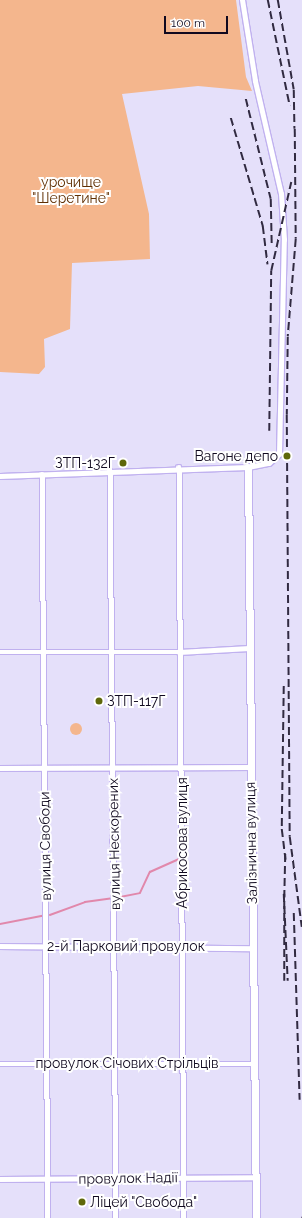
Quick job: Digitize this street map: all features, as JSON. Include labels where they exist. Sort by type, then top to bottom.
[{"type":"street","points":[[0,476],[179,468],[248,467],[269,464],[280,450],[284,240],[278,174],[255,80],[242,0]]},
{"type":"street","name":"Залізнична вулиця","points":[[248,467],[256,1218]]},
{"type":"street","name":"Абрикосова вулиця","points":[[179,468],[179,652],[182,767],[184,1218]]},
{"type":"street","name":"вулиця Нескорених","points":[[110,471],[116,1218]]},
{"type":"street","name":"вулиця Свободи","points":[[42,474],[48,1218]]},
{"type":"street","points":[[0,652],[179,652],[249,648]]},
{"type":"street","points":[[0,768],[44,767],[113,769],[250,766]]},
{"type":"street","name":"2-й Парковий провулок","points":[[0,946],[115,945],[252,948]]},
{"type":"street","name":"провулок Січових Стрільців","points":[[0,1064],[46,1062],[184,1062],[254,1064]]},
{"type":"street","name":"провулок Надії","points":[[0,1179],[256,1177]]},
{"type":"green space","name":"урочище \"Шеретине\"","points":[[0,0],[236,0],[246,77],[252,91],[198,86],[122,94],[149,214],[150,259],[72,263],[70,329],[44,339],[45,367],[39,374],[0,372]]},
{"type":"green space","points":[[78,723],[81,724],[81,734],[74,735],[71,734],[70,727],[71,724]]},
{"type":"waterway","points":[[115,898],[140,893],[150,872],[179,859]]},
{"type":"waterway","points":[[50,915],[85,902],[112,898]]},
{"type":"waterway","points":[[0,924],[42,916]]},
{"type":"railway","points":[[268,0],[290,106]]},
{"type":"railway","points":[[278,0],[294,90],[296,239],[288,337],[287,415],[290,837],[302,927]]},
{"type":"railway","points":[[246,99],[271,199],[272,247]]},
{"type":"railway","points":[[231,118],[263,226],[268,265]]},
{"type":"railway","points":[[269,431],[271,271],[291,182]]},
{"type":"railway","points":[[284,686],[282,829],[286,860]]},
{"type":"railway","points":[[284,898],[285,854]]},
{"type":"railway","points":[[284,981],[284,894],[288,981]]},
{"type":"railway","points":[[294,913],[300,1100]]},
{"type":"place","name":"Вагоне депо","points":[[287,456]]},
{"type":"place","name":"ЗТП-132Г","points":[[123,463]]},
{"type":"place","name":"ЗТП-117Г","points":[[99,701]]},
{"type":"place","name":"Ліцей \"Свобода\"","points":[[82,1202]]}]
